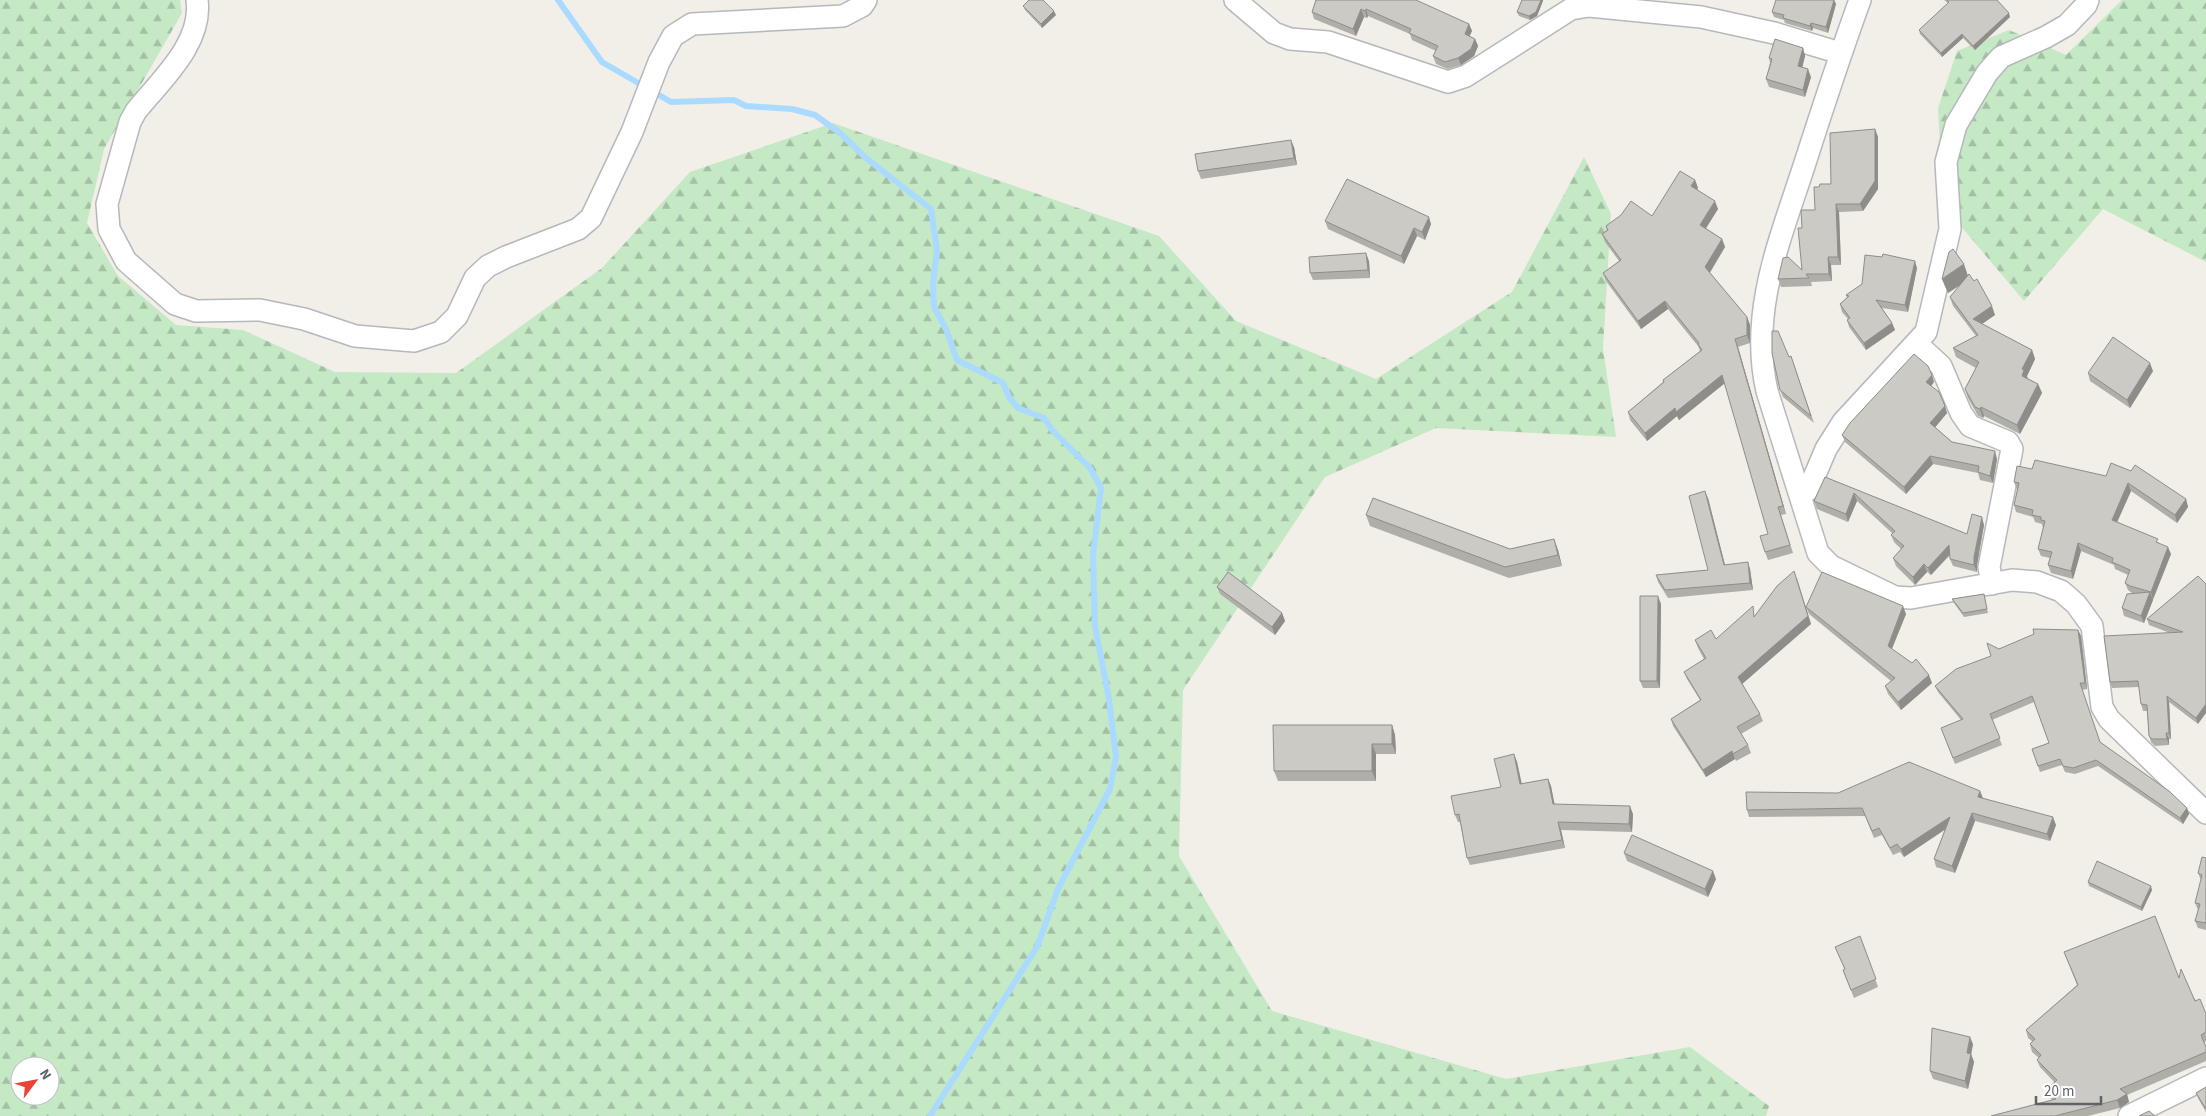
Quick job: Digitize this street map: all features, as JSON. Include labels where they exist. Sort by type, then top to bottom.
[{"type":"street","points":[[196,0],[195,28],[186,48],[136,111],[130,122],[107,204],[110,229],[126,261],[174,304],[196,311],[260,310],[304,319],[355,336],[414,341],[441,332],[457,316],[475,278],[488,266],[578,229],[590,218],[632,132],[659,62],[673,36],[692,24],[844,16],[862,6],[866,0]]},
{"type":"street","points":[[1235,0],[1274,32],[1290,39],[1328,42],[1448,82],[1466,76],[1571,9],[1589,6],[1701,17],[1774,33],[1840,53]]},
{"type":"street","points":[[1860,0],[1840,53],[1771,267],[1762,310],[1761,367],[1818,553],[1831,566],[1895,596],[1911,598],[2012,580],[2037,582],[2061,591],[2076,604],[2092,626],[2102,707],[2109,719],[2206,813]]},
{"type":"street","points":[[1800,496],[1809,489],[1826,449],[1843,422],[1926,332],[1950,229],[1946,162],[1956,126],[1986,72],[2000,58],[2067,25],[2086,5],[2088,0]]},
{"type":"street","points":[[1916,343],[1941,366],[1961,413],[1970,426],[2008,442],[2012,449],[1989,567],[1992,584]]},
{"type":"street","points":[[2129,1116],[2206,1078]]},
{"type":"green space","points":[[0,0],[180,0],[182,13],[104,149],[87,223],[118,276],[176,325],[243,330],[335,372],[456,373],[602,268],[690,172],[833,123],[1159,236],[1236,321],[1376,379],[1512,292],[1584,157],[1611,214],[1603,349],[1616,437],[1436,428],[1325,477],[1183,690],[1179,856],[1272,1011],[1506,1079],[1690,1047],[1769,1106],[1766,1116],[0,1116]]},
{"type":"green space","points":[[2122,0],[2206,0],[2206,262],[2103,209],[2024,301],[1943,205],[1938,108],[1957,51],[2009,30],[2066,55]]},
{"type":"building","points":[[1029,0],[1043,0],[1054,11],[1041,24],[1023,6]]},
{"type":"building","points":[[1316,0],[1416,0],[1469,24],[1465,34],[1475,39],[1471,49],[1458,58],[1445,62],[1433,56],[1438,46],[1409,33],[1411,29],[1366,9],[1365,11],[1361,9],[1353,29],[1312,12]]},
{"type":"building","points":[[1522,0],[1541,0],[1536,12],[1529,16],[1517,12]]},
{"type":"building","points":[[1776,0],[1834,0],[1826,27],[1811,23],[1810,26],[1783,18],[1784,15],[1772,12]]},
{"type":"building","points":[[1947,0],[1997,0],[2009,13],[1973,46],[1962,34],[1941,53],[1919,30],[1949,2]]},
{"type":"building","points":[[1775,39],[1803,48],[1798,66],[1808,69],[1803,90],[1766,79],[1772,59],[1769,58]]},
{"type":"building","points":[[1875,129],[1875,181],[1860,204],[1836,204],[1838,257],[1828,257],[1829,274],[1806,274],[1809,278],[1778,279],[1783,258],[1788,257],[1802,270],[1798,228],[1802,228],[1801,210],[1815,210],[1814,187],[1819,187],[1820,184],[1831,184],[1830,133]]},
{"type":"building","points":[[1291,140],[1294,158],[1198,171],[1195,154]]},
{"type":"building","points":[[1680,171],[1695,180],[1691,186],[1715,201],[1700,225],[1722,239],[1705,267],[1747,317],[1747,335],[1735,339],[1783,506],[1778,507],[1790,545],[1765,552],[1760,536],[1768,534],[1722,375],[1676,412],[1675,408],[1645,433],[1628,412],[1664,382],[1663,380],[1702,350],[1699,343],[1665,301],[1638,321],[1603,273],[1621,260],[1602,234],[1608,230],[1606,226],[1621,215],[1631,201],[1652,216]]},
{"type":"building","points":[[1347,179],[1429,217],[1422,232],[1414,228],[1401,256],[1325,221]]},
{"type":"building","points":[[1953,249],[1964,264],[1942,279],[1949,252]]},
{"type":"building","points":[[1366,253],[1368,270],[1310,273],[1309,257]]},
{"type":"building","points":[[1883,254],[1915,261],[1905,305],[1876,300],[1892,323],[1864,343],[1847,320],[1850,318],[1840,304],[1849,296],[1846,295],[1862,284],[1865,255],[1882,257]]},
{"type":"building","points":[[1969,274],[1974,281],[1977,279],[1992,306],[1973,319],[2032,350],[2022,369],[2024,370],[2022,376],[2038,384],[2017,425],[1981,407],[1980,409],[1975,407],[1965,389],[1979,362],[1953,348],[1978,335],[1950,297]]},
{"type":"building","points":[[1772,331],[1778,331],[1789,357],[1791,356],[1811,416],[1780,390],[1772,353]]},
{"type":"building","points":[[2113,337],[2150,363],[2127,400],[2088,373]]},
{"type":"building","points":[[1914,354],[1928,366],[1932,375],[1926,382],[1939,392],[1945,406],[1930,423],[1952,442],[1995,451],[1990,476],[1978,472],[1979,466],[1930,456],[1904,487],[1842,435],[1850,423]]},
{"type":"building","points":[[2035,460],[2106,476],[2111,463],[2131,471],[2135,465],[2186,499],[2175,515],[2128,483],[2112,520],[2158,539],[2156,542],[2168,547],[2151,592],[2125,583],[2130,570],[2112,562],[2113,558],[2078,543],[2071,571],[2048,565],[2052,552],[2038,549],[2045,521],[2041,520],[2041,517],[2032,515],[2033,510],[2014,505],[2019,483],[2014,482],[2017,466],[2032,469]]},
{"type":"building","points":[[1825,477],[1967,534],[1972,514],[1982,517],[1974,565],[1950,559],[1949,545],[1928,568],[1924,564],[1913,577],[1893,558],[1904,546],[1891,535],[1895,531],[1854,493],[1846,514],[1814,501]]},
{"type":"building","points":[[1705,491],[1724,565],[1748,562],[1750,583],[1665,590],[1656,575],[1708,570],[1689,496]]},
{"type":"building","points":[[1373,498],[1510,549],[1554,539],[1558,555],[1505,567],[1366,515]]},
{"type":"building","points":[[1794,571],[1808,616],[1738,677],[1760,714],[1737,727],[1748,745],[1733,754],[1732,751],[1703,770],[1671,719],[1701,700],[1684,672],[1706,658],[1695,640],[1711,630],[1716,639],[1753,606],[1754,617],[1777,586]]},
{"type":"building","points":[[1228,572],[1282,613],[1272,627],[1217,587]]},
{"type":"building","points":[[1822,572],[1903,606],[1888,646],[1912,663],[1916,659],[1929,675],[1898,702],[1885,686],[1895,678],[1806,607]]},
{"type":"building","points":[[2198,576],[2206,584],[2206,704],[2196,718],[2167,696],[2169,733],[2166,733],[2167,739],[2152,739],[2149,736],[2147,705],[2141,704],[2138,681],[2110,682],[2104,636],[2183,632],[2147,619]]},
{"type":"building","points":[[2150,592],[2141,616],[2122,608],[2127,594]]},
{"type":"building","points":[[1984,594],[1987,609],[1963,613],[1952,599]]},
{"type":"building","points":[[1640,596],[1658,596],[1657,681],[1640,681]]},
{"type":"building","points":[[2033,629],[2078,630],[2085,683],[2080,683],[2100,742],[2169,791],[2187,808],[2180,818],[2096,760],[2073,768],[2063,766],[2060,759],[2038,766],[2032,749],[2049,743],[2032,696],[1990,714],[2000,738],[1953,758],[1941,728],[1963,719],[1935,686],[1956,669],[1991,656],[1987,643],[1999,649],[2034,634]]},
{"type":"building","points":[[1273,725],[1392,725],[1392,744],[1372,744],[1372,771],[1274,771]]},
{"type":"building","points":[[1514,754],[1520,784],[1548,779],[1553,804],[1630,806],[1629,824],[1558,822],[1562,840],[1467,858],[1459,814],[1455,815],[1451,796],[1501,787],[1494,759]]},
{"type":"building","points":[[1909,762],[1980,791],[1978,797],[2053,817],[2047,834],[1972,813],[1952,866],[1934,859],[1950,817],[1901,849],[1897,844],[1890,848],[1879,828],[1872,831],[1862,808],[1747,810],[1746,792],[1838,793]]},
{"type":"building","points":[[1632,835],[1713,871],[1705,889],[1624,853]]},
{"type":"building","points":[[2202,857],[2206,858],[2206,923],[2195,921],[2200,904],[2195,903],[2202,875],[2198,873]]},
{"type":"building","points":[[2097,861],[2151,886],[2141,907],[2088,882]]},
{"type":"building","points":[[2155,916],[2179,978],[2181,969],[2195,1001],[2200,999],[2206,1014],[2206,1032],[2201,1035],[2206,1052],[2120,1089],[2127,1094],[2117,1100],[2055,1116],[1991,1116],[2056,1099],[2047,1089],[2057,1080],[2037,1060],[2041,1055],[2030,1044],[2035,1039],[2026,1030],[2078,985],[2064,952]]},
{"type":"building","points":[[1860,936],[1876,979],[1851,990],[1843,970],[1845,969],[1835,947]]},
{"type":"building","points":[[1932,1028],[1970,1037],[1967,1053],[1971,1054],[1965,1081],[1930,1071]]},
{"type":"building","points":[[2206,1087],[2206,1109],[2196,1093]]},
{"type":"building","points":[[2149,1111],[2155,1116],[2139,1116]]},
{"type":"waterway","points":[[558,0],[602,62],[671,102],[734,100],[746,106],[792,109],[815,115],[840,133],[866,158],[931,209],[937,251],[933,284],[934,307],[946,329],[957,360],[1003,383],[1009,397],[1018,408],[1044,418],[1053,431],[1090,468],[1101,488],[1093,555],[1095,626],[1109,699],[1116,757],[1110,789],[1058,889],[1037,947],[930,1116]]}]
